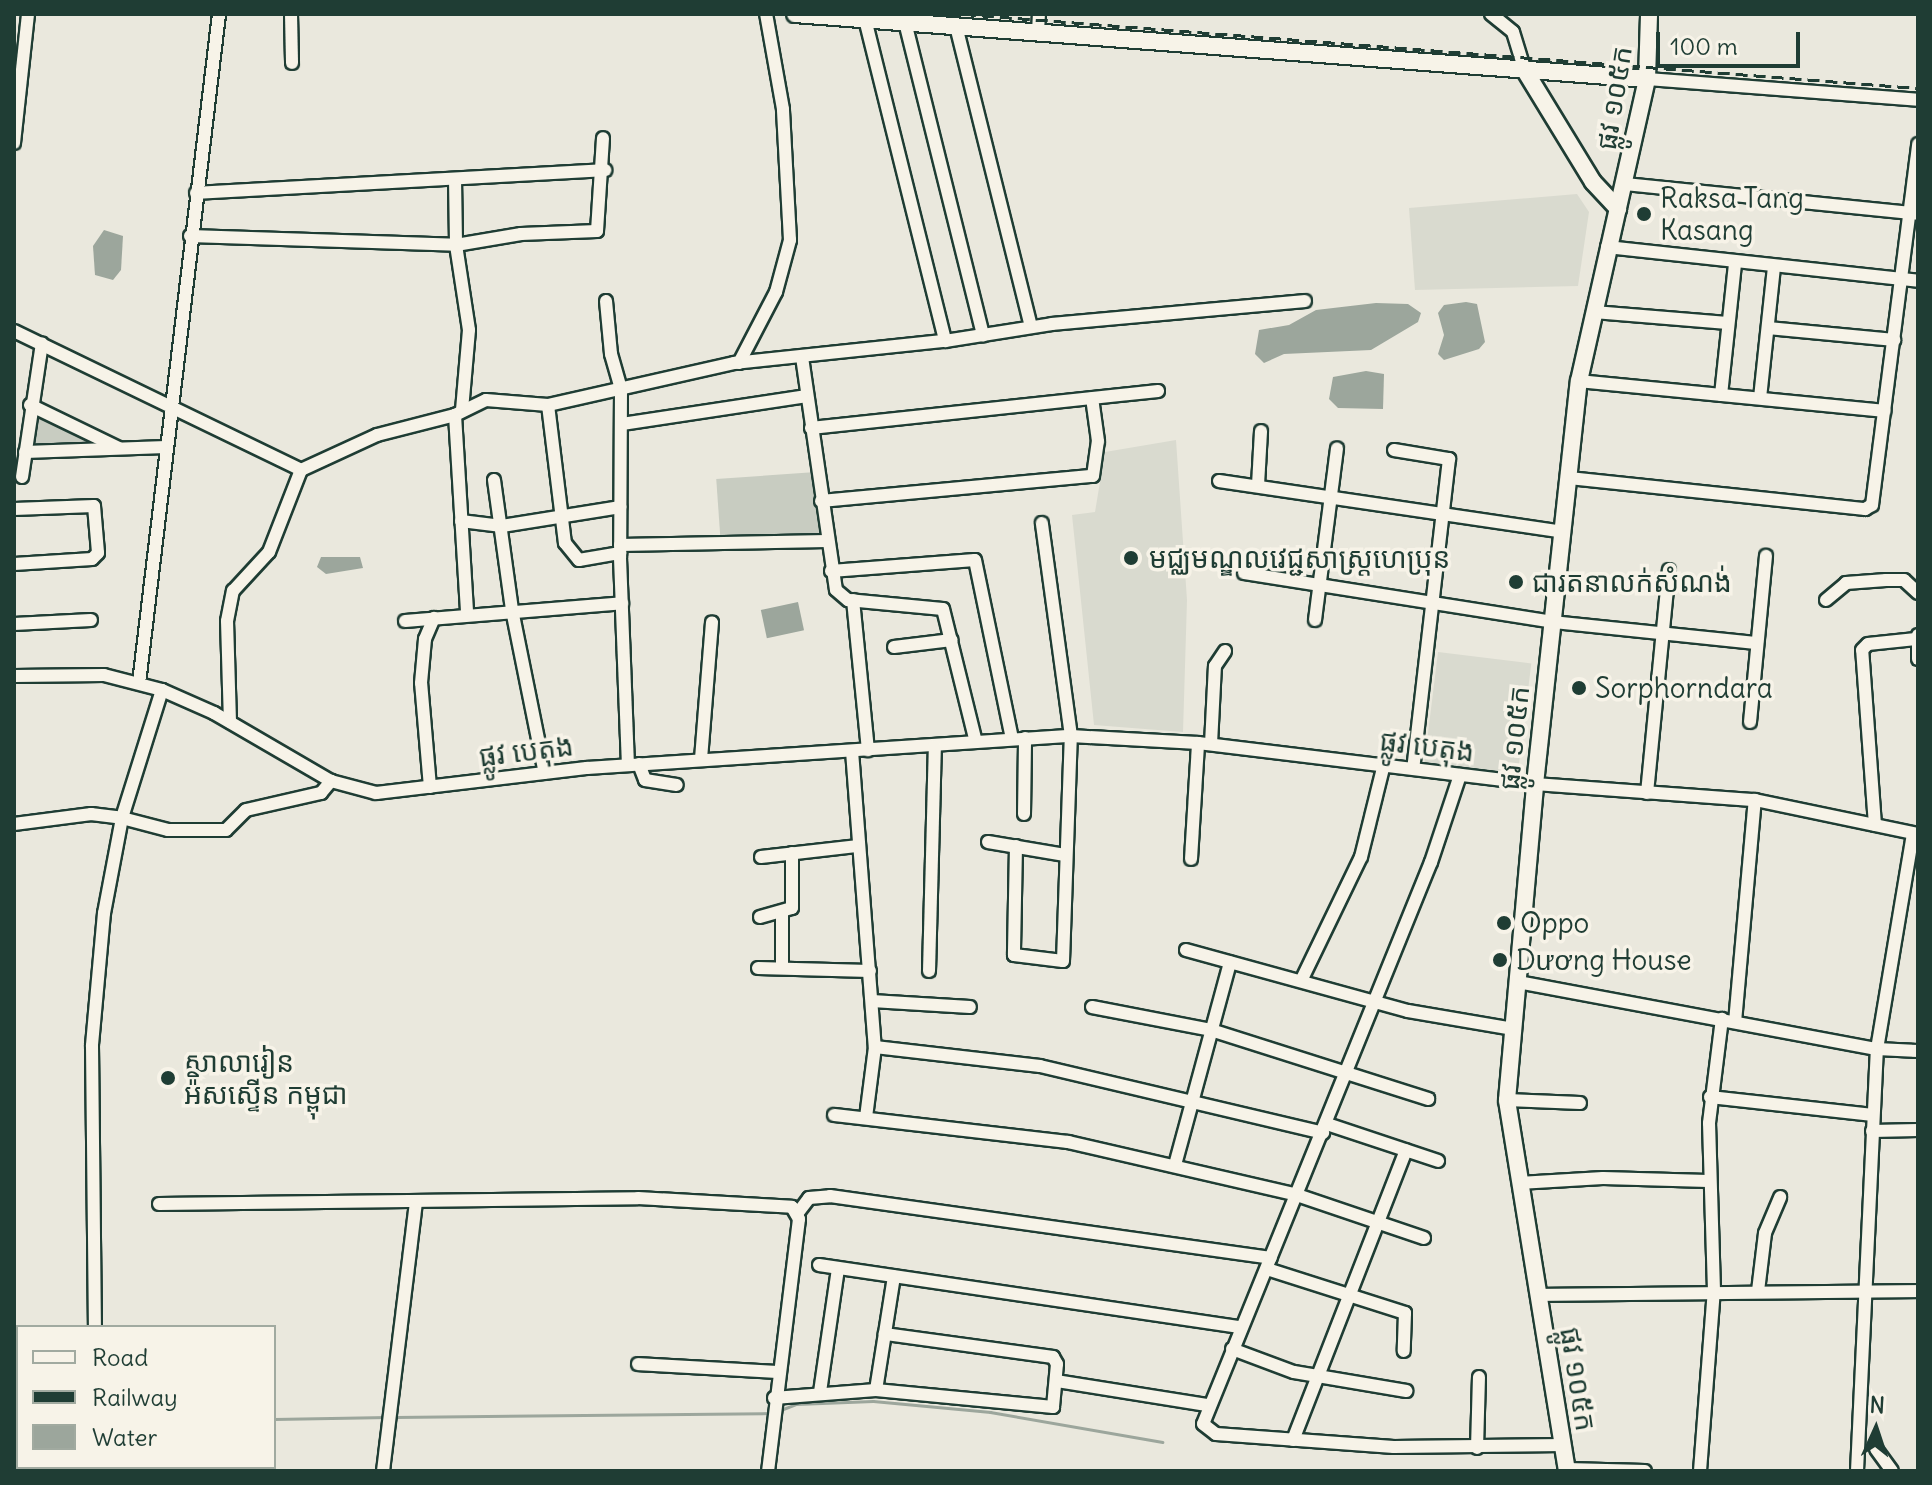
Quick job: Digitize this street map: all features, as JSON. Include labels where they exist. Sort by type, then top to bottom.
[{"type":"main road","points":[[795,14],[1647,79]]},
{"type":"main road","name":"ផ្លូវ ១០៥ក","points":[[1567,1470],[1507,1100],[1535,784],[1579,381],[1647,79],[1649,14]]},
{"type":"main road","points":[[1524,69],[1593,182],[1618,209]]},
{"type":"street","points":[[14,143],[28,14]]},
{"type":"street","points":[[139,683],[190,236],[219,14]]},
{"type":"street","points":[[291,14],[292,63]]},
{"type":"street","points":[[739,363],[776,292],[790,240],[783,109],[766,14]]},
{"type":"street","points":[[1038,32],[1039,14]]},
{"type":"street","points":[[1491,14],[1513,32],[1524,69]]},
{"type":"street","points":[[865,19],[945,341]]},
{"type":"street","points":[[905,22],[983,335]]},
{"type":"street","points":[[956,26],[1031,326]]},
{"type":"street","points":[[1647,79],[1918,100]]},
{"type":"street","points":[[190,236],[456,245],[521,234],[597,231],[605,170],[603,138]]},
{"type":"street","points":[[1569,478],[1865,509],[1875,497],[1913,214],[1918,144]]},
{"type":"street","points":[[196,193],[605,170]]},
{"type":"street","points":[[455,179],[456,245],[469,330],[459,412],[467,614]]},
{"type":"street","points":[[1625,184],[1913,214]]},
{"type":"street","points":[[1607,247],[1918,281]]},
{"type":"street","points":[[1721,395],[1735,263]]},
{"type":"street","points":[[1760,398],[1774,267]]},
{"type":"street","points":[[606,301],[611,354],[621,390],[620,549],[634,764],[645,780],[677,785]]},
{"type":"street","points":[[230,722],[228,603],[269,552],[301,470],[377,435],[499,398],[548,405],[739,363],[945,341],[1031,326],[1305,301]]},
{"type":"street","points":[[1594,312],[1728,323]]},
{"type":"street","points":[[1768,328],[1894,340]]},
{"type":"street","points":[[14,331],[171,403],[301,470]]},
{"type":"street","points":[[22,477],[30,405],[42,343]]},
{"type":"street","points":[[802,357],[836,590],[853,600],[940,607],[952,640],[976,742]]},
{"type":"street","points":[[1579,381],[1885,411]]},
{"type":"street","points":[[811,428],[1158,391]]},
{"type":"street","points":[[622,424],[807,396]]},
{"type":"street","points":[[821,501],[1093,476],[1098,441],[1092,398]]},
{"type":"street","points":[[30,405],[122,449]]},
{"type":"street","points":[[548,405],[558,518],[565,543],[579,560],[620,549],[827,541]]},
{"type":"street","points":[[1258,485],[1261,431]]},
{"type":"street","points":[[25,452],[166,447]]},
{"type":"street","points":[[1315,620],[1337,448]]},
{"type":"street","points":[[1394,450],[1449,459],[1413,768]]},
{"type":"street","points":[[494,480],[512,610],[545,773]]},
{"type":"street","points":[[1219,481],[1563,532]]},
{"type":"street","points":[[14,509],[94,506],[98,553],[92,559],[14,564]]},
{"type":"street","points":[[461,521],[502,526],[620,507]]},
{"type":"street","points":[[1016,846],[1014,955],[1065,960],[1065,855],[1071,736],[1042,523]]},
{"type":"street","points":[[1750,722],[1766,556]]},
{"type":"street","points":[[831,571],[975,560],[1019,738],[1024,814]]},
{"type":"street","points":[[1647,793],[1669,570]]},
{"type":"street","points":[[1244,573],[1432,600],[1553,622],[1757,643]]},
{"type":"street","points":[[1826,600],[1846,583],[1904,580],[1918,593]]},
{"type":"street","points":[[853,600],[868,750]]},
{"type":"street","points":[[405,621],[622,603]]},
{"type":"street","points":[[430,787],[421,683],[425,639],[434,618]]},
{"type":"street","points":[[14,624],[91,620]]},
{"type":"street","points":[[701,759],[712,622]]},
{"type":"street","points":[[1875,825],[1862,650],[1868,644],[1917,637],[1918,659]]},
{"type":"street","points":[[894,647],[952,640]]},
{"type":"street","points":[[1191,859],[1215,666],[1225,651]]},
{"type":"street","name":"ផ្លូវ បេតុង","points":[[14,676],[104,675],[162,690],[230,722],[331,781],[376,793],[634,764],[1071,736],[1204,743],[1535,784],[1755,800],[1916,834]]},
{"type":"street","points":[[95,1325],[92,1046],[104,913],[122,818],[162,690]]},
{"type":"street","points":[[929,971],[935,746]]},
{"type":"street","points":[[852,751],[875,1047],[866,1117]]},
{"type":"street","points":[[1301,981],[1361,857],[1384,764]]},
{"type":"street","points":[[1460,775],[1431,862],[1325,1129],[1207,1405],[1203,1424],[1216,1434],[1293,1440],[1477,1448],[1563,1445]]},
{"type":"street","points":[[14,824],[91,814],[168,830],[226,830],[246,810],[321,793],[331,781]]},
{"type":"street","points":[[1700,1471],[1714,1291],[1708,1181],[1710,1097],[1729,1021],[1755,800]]},
{"type":"street","points":[[1857,1471],[1862,1289],[1877,1049],[1916,834]]},
{"type":"street","points":[[988,842],[1065,855]]},
{"type":"street","points":[[761,857],[858,846]]},
{"type":"street","points":[[760,917],[782,915],[793,903],[792,853]]},
{"type":"street","points":[[782,915],[782,968]]},
{"type":"street","points":[[1186,950],[1374,1002],[1513,1029]]},
{"type":"street","points":[[1175,1165],[1230,962]]},
{"type":"street","points":[[758,968],[870,971]]},
{"type":"street","points":[[1518,982],[1877,1049],[1918,1051]]},
{"type":"street","points":[[872,1001],[970,1007]]},
{"type":"street","points":[[1092,1007],[1211,1030],[1428,1099]]},
{"type":"street","points":[[875,1047],[1040,1066],[1325,1129],[1438,1161]]},
{"type":"street","points":[[1710,1097],[1873,1115]]},
{"type":"street","points":[[1507,1100],[1580,1103]]},
{"type":"street","points":[[834,1115],[1068,1142],[1297,1195],[1424,1238]]},
{"type":"street","points":[[1872,1131],[1918,1130]]},
{"type":"street","points":[[1293,1440],[1381,1222],[1406,1150]]},
{"type":"street","points":[[1519,1183],[1634,1178],[1708,1181]]},
{"type":"street","points":[[768,1471],[776,1372],[797,1214],[809,1198],[830,1196],[1269,1264],[1350,1296],[1405,1313],[1404,1351]]},
{"type":"street","points":[[1758,1291],[1765,1233],[1780,1197]]},
{"type":"street","points":[[159,1204],[638,1198],[792,1207],[797,1214]]},
{"type":"street","points":[[383,1471],[416,1202]]},
{"type":"street","points":[[819,1265],[1241,1327]]},
{"type":"street","points":[[820,1392],[838,1268]]},
{"type":"street","points":[[876,1390],[894,1276]]},
{"type":"street","points":[[1538,1295],[1862,1289],[1918,1291]]},
{"type":"street","points":[[774,1401],[820,1392],[876,1390],[1053,1407],[1057,1360],[1050,1356],[885,1334]]},
{"type":"street","points":[[1232,1349],[1317,1377],[1406,1391]]},
{"type":"street","points":[[638,1364],[776,1372]]},
{"type":"street","points":[[1477,1448],[1479,1377]]},
{"type":"street","points":[[1057,1381],[1207,1405]]},
{"type":"street","points":[[1876,1449],[1892,1471]]},
{"type":"street","points":[[1567,1470],[1645,1471]]},
{"type":"shaded area","points":[[1577,194],[1589,212],[1578,286],[1415,290],[1409,208]]},
{"type":"shaded area","points":[[37,415],[91,441],[91,445],[32,447]]},
{"type":"shaded area","name":"មជ្ឈមណ្ឌលវេជ្ជសាស្ត្រហេប្រុន","points":[[1176,440],[1187,600],[1183,732],[1094,725],[1072,515],[1095,512],[1105,452]]},
{"type":"shaded area","points":[[816,472],[820,533],[720,540],[716,479]]},
{"type":"shaded area","points":[[1438,652],[1531,663],[1518,776],[1424,764]]},
{"type":"water","points":[[104,230],[123,236],[121,270],[113,280],[95,275],[93,246]]},
{"type":"water","points":[[1376,303],[1408,304],[1421,313],[1418,322],[1371,350],[1284,354],[1264,363],[1255,354],[1259,330],[1289,325],[1316,310]]},
{"type":"water","points":[[1477,304],[1485,342],[1479,349],[1444,360],[1438,354],[1444,335],[1438,313],[1444,305]]},
{"type":"water","points":[[1366,371],[1384,374],[1383,409],[1338,408],[1329,399],[1333,377]]},
{"type":"water","points":[[321,557],[360,557],[363,568],[326,574],[317,567]]},
{"type":"water","points":[[798,602],[804,630],[767,638],[761,610]]},
{"type":"waterway","points":[[778,1411],[796,1404],[873,1401],[990,1412],[1162,1442]]},
{"type":"waterway","points":[[395,1417],[771,1413]]},
{"type":"waterway","points":[[276,1419],[388,1417]]},
{"type":"railway","points":[[964,14],[1918,88]]},
{"type":"place","name":"Raksa Tang Kasang","points":[[1644,214]]},
{"type":"place","name":"មជ្ឈមណ្ឌលវេជ្ជសាស្ត្រហេប្រុន","points":[[1131,558]]},
{"type":"place","name":"ជារតនាលក់សំណង់","points":[[1516,582]]},
{"type":"place","name":"Sorphorndara","points":[[1579,688]]},
{"type":"place","name":"Oppo","points":[[1504,923]]},
{"type":"place","name":"Dương House","points":[[1500,960]]},
{"type":"place","name":"សាលារៀន អ៉ិសស្ទើន កម្ពុជា","points":[[168,1078]]}]
